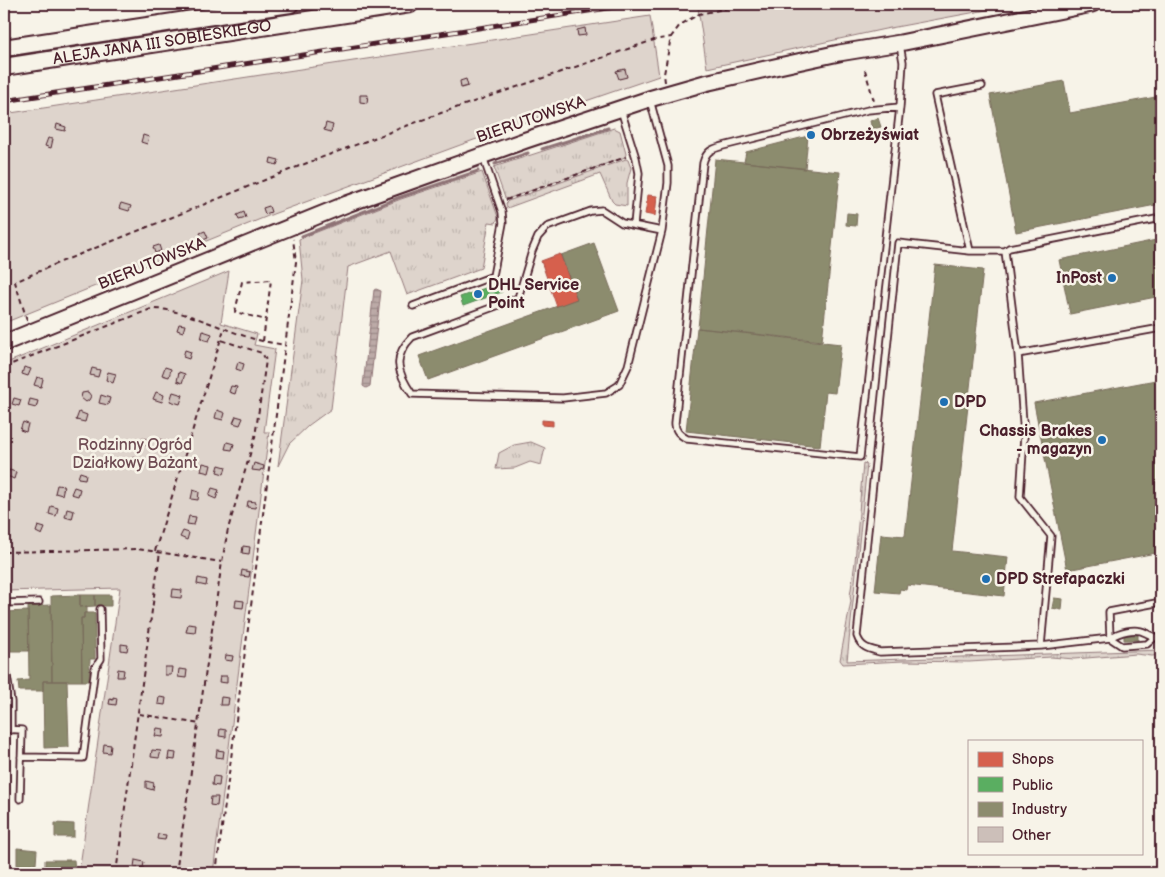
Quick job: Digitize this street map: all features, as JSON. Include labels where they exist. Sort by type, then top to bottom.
[{"type":"main road","name":"ALEJA JANA III SOBIESKIEGO","points":[[4,48],[290,4]]},
{"type":"main road","name":"ALEJA JANA III SOBIESKIEGO","points":[[4,67],[410,4]]},
{"type":"street","name":"BIERUTOWSKA","points":[[4,343],[356,201],[620,108],[704,83],[778,66],[1092,4]]},
{"type":"lane","points":[[900,43],[903,62],[900,107],[860,457],[687,440],[678,434],[675,423],[703,163],[706,154],[712,149],[723,146],[874,109],[900,107]]},
{"type":"lane","points":[[970,251],[934,95],[982,86]]},
{"type":"lane","points":[[649,99],[668,166],[666,203],[662,231],[628,366],[620,385],[606,393],[563,398],[412,394],[402,381],[398,365],[403,346],[412,337],[518,298],[532,251],[538,237],[548,227],[591,211],[602,210],[622,224],[662,231]]},
{"type":"lane","points":[[620,108],[639,173],[634,225]]},
{"type":"lane","points":[[413,306],[493,276],[503,223],[502,212],[483,155]]},
{"type":"lane","points":[[1158,638],[1144,631],[1119,632],[1110,638],[1041,646],[880,652],[866,649],[856,636],[898,242],[970,251],[1005,252],[1009,248],[1161,218]]},
{"type":"lane","points":[[1005,252],[1018,354],[1024,436],[1020,498],[1051,536],[1041,646]]},
{"type":"lane","points":[[1018,354],[1161,328]]},
{"type":"lane","points":[[4,604],[39,602]]},
{"type":"lane","points":[[1110,638],[1109,612],[1161,602]]},
{"type":"lane","points":[[21,757],[83,758],[95,668],[101,659],[100,609]]},
{"type":"lane","points":[[1110,638],[1122,646],[1147,644],[1158,638]]},
{"type":"lane","points":[[4,669],[6,669],[11,702],[11,730]]},
{"type":"lane","points":[[4,730],[22,730],[20,799]]},
{"type":"path","points":[[667,94],[664,74],[671,37],[680,25],[699,14],[748,4]]},
{"type":"path","points":[[31,331],[15,282],[307,162],[572,68],[654,40],[671,37]]},
{"type":"path","points":[[865,70],[874,102],[872,102],[874,109]]},
{"type":"path","points":[[499,203],[635,154]]},
{"type":"path","points":[[216,873],[296,262],[294,242],[287,228]]},
{"type":"path","points":[[263,341],[266,320],[271,280],[242,282],[235,312],[266,320]]},
{"type":"path","points":[[4,367],[151,309],[160,308],[263,341],[285,345]]},
{"type":"path","points":[[155,551],[224,329]]},
{"type":"path","points":[[176,873],[200,724],[222,562],[228,529],[255,438],[266,360],[262,353],[221,340]]},
{"type":"path","points":[[4,552],[130,549],[155,551],[222,562]]},
{"type":"path","points":[[116,873],[160,552]]},
{"type":"path","points":[[139,714],[200,724]]},
{"type":"green space","points":[[330,4],[368,4],[4,60],[4,54]]},
{"type":"green space","points":[[726,4],[1019,4],[885,29],[707,68],[698,8]]},
{"type":"green space","points":[[650,16],[659,76],[501,130],[273,214],[4,323],[4,114]]},
{"type":"green space","points":[[614,128],[620,131],[626,154],[625,157],[507,199],[505,198],[494,167]]},
{"type":"green space","points":[[626,159],[631,168],[627,183],[627,206],[615,204],[612,201],[600,174],[507,208],[506,203],[508,201]]},
{"type":"green space","points":[[482,172],[498,217],[496,223],[489,222],[481,268],[407,295],[391,251],[348,267],[331,409],[309,425],[289,444],[278,466],[303,280],[299,239],[401,199]]},
{"type":"green space","name":"Rodzinny Ogród Działkowy Bażant","points":[[229,271],[221,323],[257,334],[254,345],[275,349],[264,432],[269,432],[213,873],[79,873],[120,588],[4,591],[4,364]]},
{"type":"green space","points":[[531,442],[545,448],[541,465],[530,462],[515,468],[496,469],[499,453],[514,445]]},
{"type":"green space","points":[[863,463],[867,464],[847,661],[1161,650],[1161,655],[1136,654],[1074,659],[1051,657],[969,662],[903,661],[843,664],[840,660],[851,601]]},
{"type":"shaded area","points":[[374,290],[381,291],[370,386],[366,388],[363,386]]},
{"type":"building: Shops","points":[[648,195],[657,196],[655,216],[645,214]]},
{"type":"building: Shops","points":[[560,254],[577,299],[557,307],[541,261]]},
{"type":"building: Shops","points":[[542,420],[553,421],[553,426],[542,425]]},
{"type":"building: Public","points":[[499,283],[502,292],[463,306],[460,297]]},
{"type":"building: Industry","points":[[1064,81],[1070,113],[1161,96],[1161,204],[1016,232],[990,95]]},
{"type":"building: Industry","points":[[878,118],[881,127],[872,129],[870,121]]},
{"type":"building: Industry","points":[[808,136],[805,169],[744,162],[746,152]]},
{"type":"building: Industry","points":[[715,159],[840,172],[822,341],[698,328]]},
{"type":"building: Industry","points":[[847,213],[857,214],[856,226],[846,225]]},
{"type":"building: Industry","name":"InPost","points":[[1161,239],[1161,296],[1070,314],[1059,260]]},
{"type":"building: Industry","points":[[594,243],[619,311],[428,380],[419,356],[577,299],[561,255]]},
{"type":"building: Industry","name":"DPD","points":[[935,265],[983,270],[952,551],[1008,557],[1004,596],[907,585],[906,590],[900,589],[899,593],[875,591],[881,534],[905,536]]},
{"type":"building: Industry","points":[[697,328],[841,344],[835,393],[826,392],[820,446],[686,431]]},
{"type":"building: Industry","name":"Chassis Brakes - magazyn","points":[[1161,379],[1161,552],[1067,570],[1034,403]]},
{"type":"building: Industry","points":[[80,595],[80,607],[87,606],[84,618],[81,618],[82,681],[52,681],[51,596]]},
{"type":"building: Industry","points":[[80,595],[95,595],[95,606],[80,607]]},
{"type":"building: Industry","points":[[95,595],[111,595],[111,606],[95,606]]},
{"type":"building: Industry","points":[[1054,598],[1063,599],[1062,610],[1052,608]]},
{"type":"building: Industry","points":[[51,605],[52,681],[43,681],[43,691],[19,691],[18,681],[29,680],[28,606]]},
{"type":"building: Industry","points":[[28,611],[29,651],[4,651],[4,612]]},
{"type":"building: Industry","points":[[84,613],[95,613],[95,659],[90,659],[89,681],[82,681],[81,618],[84,618]]},
{"type":"building: Industry","points":[[1124,635],[1138,635],[1138,640],[1124,640]]},
{"type":"building: Industry","points":[[43,681],[67,681],[69,747],[44,748]]},
{"type":"building: Industry","points":[[55,823],[74,824],[74,837],[55,837]]},
{"type":"building: Industry","points":[[17,848],[37,850],[36,864],[29,864],[29,868],[17,868]]},
{"type":"building: Industry","points":[[45,860],[74,860],[75,873],[45,873]]},
{"type":"building: Other","points":[[585,28],[586,35],[578,36],[577,30]]},
{"type":"building: Other","points":[[625,69],[627,77],[619,79],[616,71]]},
{"type":"building: Other","points":[[466,79],[468,86],[461,88],[460,81]]},
{"type":"building: Other","points":[[360,95],[368,95],[367,103],[360,102]]},
{"type":"building: Other","points":[[326,123],[333,125],[331,132],[324,130]]},
{"type":"building: Other","points":[[57,124],[66,127],[65,131],[56,129]]},
{"type":"building: Other","points":[[143,135],[149,137],[147,144],[141,142]]},
{"type":"building: Other","points":[[48,138],[53,139],[51,148],[45,146]]},
{"type":"building: Other","points":[[271,158],[279,160],[277,165],[270,163]]},
{"type":"building: Other","points":[[121,203],[131,206],[129,211],[119,208]]},
{"type":"building: Other","points":[[269,206],[271,212],[265,214],[263,208]]},
{"type":"building: Other","points":[[244,212],[246,218],[239,220],[237,215]]},
{"type":"building: Other","points":[[205,231],[208,238],[203,240],[200,233]]},
{"type":"building: Other","points":[[159,245],[161,251],[155,253],[153,247]]},
{"type":"building: Other","points":[[179,324],[185,325],[183,332],[177,330]]},
{"type":"building: Other","points":[[203,331],[212,334],[209,341],[201,339]]},
{"type":"building: Other","points":[[185,350],[191,352],[189,359],[183,357]]},
{"type":"building: Other","points":[[238,362],[244,364],[242,371],[236,369]]},
{"type":"building: Other","points":[[24,367],[31,369],[28,376],[22,374]]},
{"type":"building: Other","points":[[165,367],[171,369],[169,377],[162,375]]},
{"type":"building: Other","points":[[92,368],[100,370],[98,377],[90,375]]},
{"type":"building: Other","points":[[108,372],[116,374],[113,383],[106,380]]},
{"type":"building: Other","points":[[179,372],[185,374],[182,383],[177,381]]},
{"type":"building: Other","points":[[37,377],[43,379],[41,387],[34,385]]},
{"type":"building: Other","points":[[231,386],[237,387],[235,394],[229,392]]},
{"type":"building: Other","points":[[88,392],[91,396],[86,402],[81,398],[82,393]]},
{"type":"building: Other","points":[[156,392],[164,395],[162,402],[153,399]]},
{"type":"building: Other","points":[[173,392],[183,395],[180,404],[170,401]]},
{"type":"building: Other","points":[[101,395],[110,398],[108,405],[99,403]]},
{"type":"building: Other","points":[[14,398],[21,400],[19,406],[12,404]]},
{"type":"building: Other","points":[[30,399],[38,401],[36,408],[28,406]]},
{"type":"building: Other","points":[[217,410],[225,413],[223,420],[215,418]]},
{"type":"building: Other","points":[[79,412],[87,415],[85,422],[76,420]]},
{"type":"building: Other","points":[[236,416],[243,418],[240,425],[233,423]]},
{"type":"building: Other","points":[[23,422],[28,424],[26,432],[20,430]]},
{"type":"building: Other","points":[[143,438],[149,440],[147,446],[141,444]]},
{"type":"building: Other","points":[[159,439],[165,441],[163,448],[157,446]]},
{"type":"building: Other","points":[[88,441],[95,443],[93,450],[86,448]]},
{"type":"building: Other","points":[[227,442],[234,444],[232,450],[225,449]]},
{"type":"building: Other","points":[[133,457],[140,459],[138,466],[131,464]]},
{"type":"building: Other","points":[[203,463],[211,465],[209,473],[201,471]]},
{"type":"building: Other","points":[[254,463],[264,466],[263,470],[252,470]]},
{"type":"building: Other","points":[[219,465],[226,467],[224,474],[217,472]]},
{"type":"building: Other","points":[[9,470],[16,472],[14,479],[7,476]]},
{"type":"building: Other","points":[[80,472],[86,474],[85,479],[78,478]]},
{"type":"building: Other","points":[[57,485],[64,486],[62,495],[55,493]]},
{"type":"building: Other","points":[[74,487],[80,489],[78,496],[71,494]]},
{"type":"building: Other","points":[[212,488],[219,490],[216,499],[209,496]]},
{"type":"building: Other","points":[[193,490],[199,492],[198,500],[191,499]]},
{"type":"building: Other","points":[[248,501],[256,502],[255,508],[247,507]]},
{"type":"building: Other","points":[[51,506],[58,508],[56,516],[49,514]]},
{"type":"building: Other","points":[[67,509],[74,511],[72,519],[65,517]]},
{"type":"building: Other","points":[[189,516],[196,517],[194,525],[187,524]]},
{"type":"building: Other","points":[[38,526],[45,528],[42,535],[36,532]]},
{"type":"building: Other","points":[[183,531],[189,533],[187,540],[180,537]]},
{"type":"building: Other","points":[[243,546],[250,547],[249,554],[242,553]]},
{"type":"building: Other","points":[[242,570],[250,572],[249,577],[241,576]]},
{"type":"building: Other","points":[[198,578],[207,580],[206,586],[197,584]]},
{"type":"building: Other","points":[[173,589],[182,590],[181,598],[172,597]]},
{"type":"building: Other","points":[[236,600],[244,601],[243,608],[235,607]]},
{"type":"building: Other","points":[[188,624],[196,625],[195,633],[186,632]]},
{"type":"building: Other","points":[[121,644],[128,645],[127,651],[121,650]]},
{"type":"building: Other","points":[[226,655],[233,656],[232,661],[225,660]]},
{"type":"building: Other","points":[[165,667],[172,667],[171,675],[165,675]]},
{"type":"building: Other","points":[[118,669],[124,670],[123,677],[117,677]]},
{"type":"building: Other","points":[[179,669],[187,670],[186,678],[178,677]]},
{"type":"building: Other","points":[[220,676],[227,676],[227,683],[219,682]]},
{"type":"building: Other","points":[[113,697],[117,698],[116,705],[109,704],[110,699],[113,700]]},
{"type":"building: Other","points":[[159,697],[166,698],[165,705],[158,704]]},
{"type":"building: Other","points":[[221,697],[229,698],[228,705],[220,705]]},
{"type":"building: Other","points":[[157,728],[164,729],[163,737],[155,736]]},
{"type":"building: Other","points":[[220,729],[226,730],[226,737],[219,736]]},
{"type":"building: Other","points":[[104,744],[111,745],[110,753],[103,752]]},
{"type":"building: Other","points":[[152,750],[161,751],[159,758],[151,757]]},
{"type":"building: Other","points":[[217,750],[224,751],[223,758],[216,757]]},
{"type":"building: Other","points":[[169,752],[176,753],[175,760],[168,759]]},
{"type":"building: Other","points":[[213,776],[220,777],[219,786],[212,785]]},
{"type":"building: Other","points":[[146,781],[154,783],[153,790],[146,788]]},
{"type":"building: Other","points":[[211,797],[218,797],[217,806],[210,805]]},
{"type":"building: Other","points":[[158,834],[166,835],[165,840],[157,839]]},
{"type":"building: Other","points":[[135,860],[144,862],[143,868],[134,867]]},
{"type":"waterway","points":[[542,149],[608,128]]},
{"type":"waterway","points":[[495,164],[528,153]]},
{"type":"waterway","points":[[302,236],[398,198],[478,171]]},
{"type":"railway","points":[[4,101],[634,4]]},
{"type":"place","name":"Obrzeżyświat","points":[[811,135]]},
{"type":"place","name":"InPost","points":[[1112,278]]},
{"type":"place","name":"DHL Service Point","points":[[478,294]]},
{"type":"place","name":"DPD","points":[[944,402]]},
{"type":"place","name":"Chassis Brakes - magazyn","points":[[1102,440]]},
{"type":"place","name":"DPD Strefapaczki","points":[[986,579]]}]
